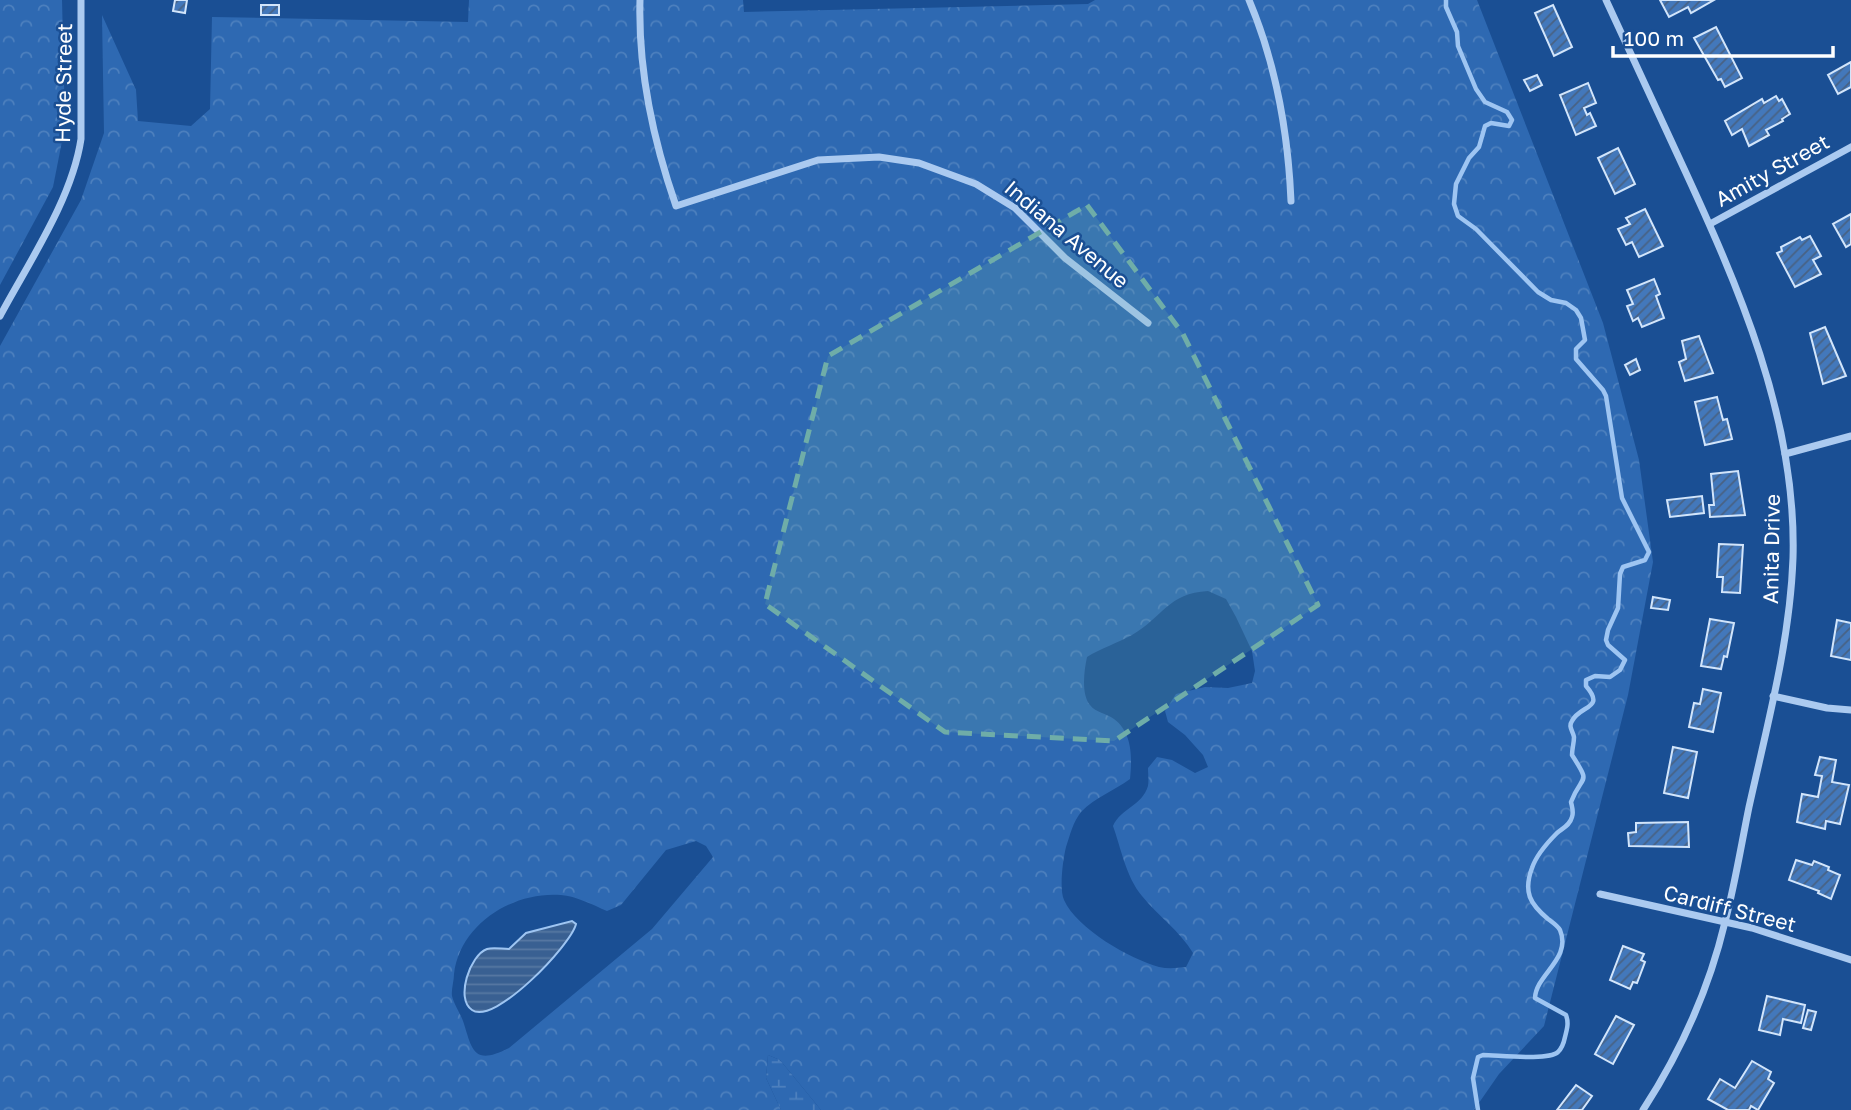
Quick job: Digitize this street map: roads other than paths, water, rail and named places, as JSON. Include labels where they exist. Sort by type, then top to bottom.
[{"type":"street","name":"Hyde Street","points":[[0,316],[67,191],[78,161],[81,139],[81,0]]},
{"type":"street","name":"Indiana Avenue","points":[[640,0],[641,58],[650,118],[676,206],[818,160],[879,157],[919,163],[976,184],[1015,208],[1065,258],[1148,323]]},
{"type":"street","points":[[1249,0],[1265,41],[1279,93],[1288,147],[1291,201]]},
{"type":"street","name":"Anita Drive","points":[[1606,0],[1710,224],[1755,344],[1772,397],[1785,454],[1793,517],[1788,608],[1773,696],[1725,922],[1688,1028],[1643,1110]]},
{"type":"street","name":"Amity Street","points":[[1710,224],[1851,147]]},
{"type":"street","points":[[1785,454],[1851,436]]},
{"type":"street","points":[[1773,696],[1827,708],[1851,710]]},
{"type":"street","name":"Cardiff Street","points":[[1600,894],[1725,922],[1851,960]]},
{"type":"waterway","points":[[1446,0],[1446,7],[1457,32],[1458,46],[1476,89],[1485,102],[1507,112],[1512,120],[1509,126],[1491,123],[1485,126],[1479,147],[1469,158],[1456,184],[1454,204],[1458,216],[1476,229],[1538,292],[1551,300],[1566,303],[1576,310],[1581,318],[1585,340],[1576,349],[1576,359],[1606,396],[1622,498],[1649,552],[1645,560],[1623,567],[1620,574],[1618,608],[1606,640],[1625,660],[1620,670],[1610,677],[1595,676],[1586,680],[1592,703],[1576,716],[1570,725],[1574,737],[1572,755],[1583,776],[1571,802],[1573,815],[1568,824],[1543,849],[1529,876],[1528,891],[1533,903],[1559,929],[1562,940],[1558,958],[1541,981],[1535,998],[1566,1015],[1564,1041],[1553,1055],[1478,1057],[1473,1078],[1478,1110]]}]
